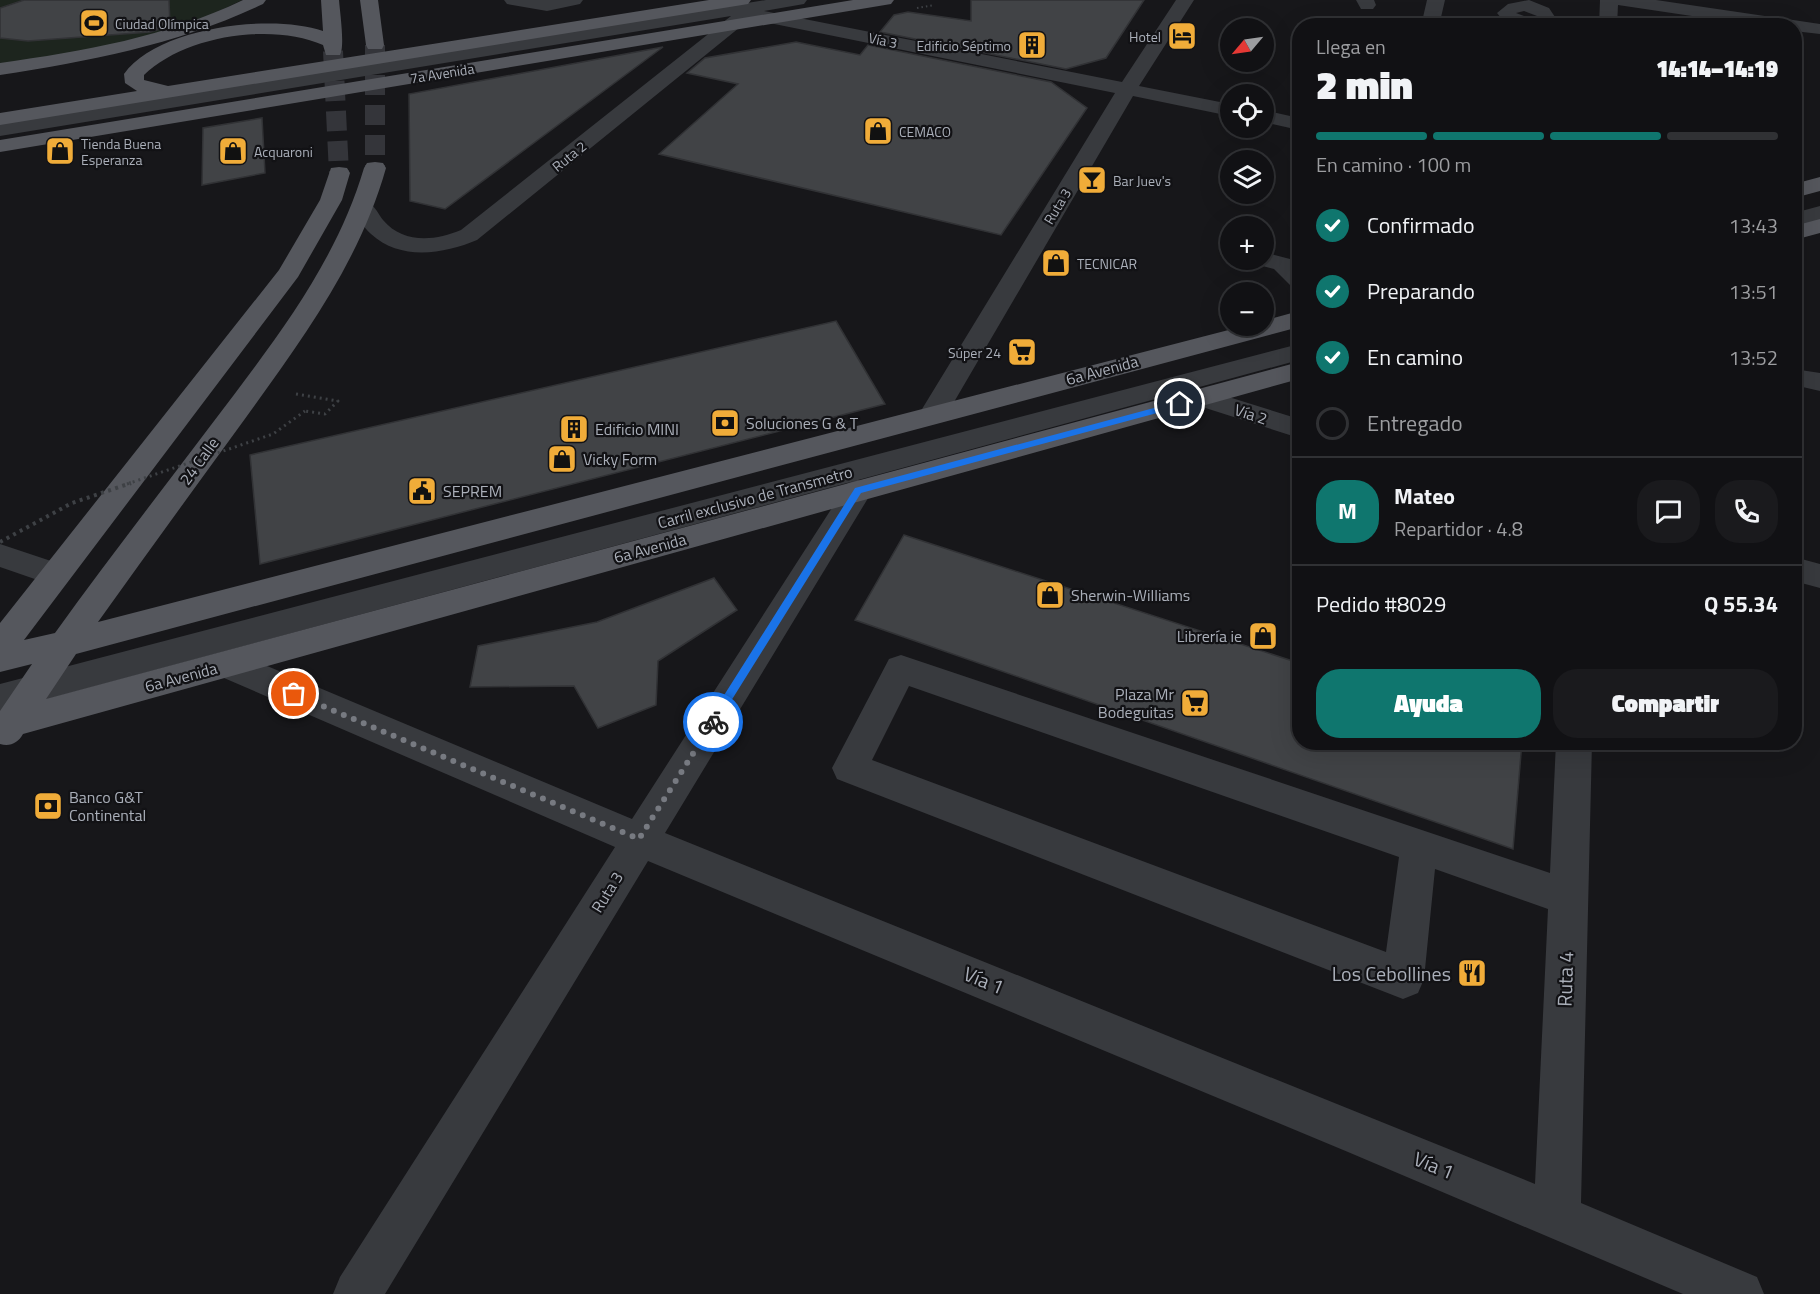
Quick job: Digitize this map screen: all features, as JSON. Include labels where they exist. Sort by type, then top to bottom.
[{"type":"main road","points":[[0,69],[78,57],[147,42],[209,22],[257,0]]},
{"type":"main road","points":[[168,92],[140,86],[135,83],[134,75],[154,56],[195,40],[229,33],[284,30],[317,34],[333,47],[330,0]]},
{"type":"main road","points":[[369,0],[375,45]]},
{"type":"main road","name":"7a Avenida","points":[[0,146],[744,9],[772,18],[885,0]]},
{"type":"main road","name":"7a Avenida","points":[[0,119],[705,5]]},
{"type":"main road","name":"24 Calle","points":[[3,721],[35,688],[279,352],[327,280],[363,208],[375,168]]},
{"type":"main road","points":[[0,647],[290,272],[331,200],[339,173]]},
{"type":"main road","points":[[1802,189],[1820,184]]},
{"type":"main road","points":[[1802,230],[1820,223]]},
{"type":"main road","name":"6a Avenida","points":[[0,659],[177,616],[1292,321]]},
{"type":"main road","name":"6a Avenida","points":[[3,721],[220,653],[858,490],[1292,372]]},
{"type":"street","points":[[513,0],[547,6],[574,0]]},
{"type":"street","points":[[677,0],[744,9]]},
{"type":"street","points":[[0,130],[798,0]]},
{"type":"street","name":"Ruta 3","points":[[933,414],[1127,89],[1185,0]]},
{"type":"street","points":[[1432,18],[1436,0]]},
{"type":"street","points":[[1608,18],[1609,0]]},
{"type":"street","points":[[1620,0],[1744,18]]},
{"type":"street","points":[[1513,18],[1507,10],[1512,7],[1531,6],[1543,12],[1547,18]]},
{"type":"street","name":"Ruta 2","points":[[363,208],[379,229],[401,242],[430,246],[461,238],[520,196],[692,57],[744,9]]},
{"type":"street","name":"Vía 3","points":[[772,18],[1220,108]]},
{"type":"street","points":[[1802,26],[1820,29]]},
{"type":"street","points":[[692,57],[754,35],[786,30],[829,30]]},
{"type":"street","points":[[1274,118],[1292,122]]},
{"type":"street","points":[[1802,221],[1820,223]]},
{"type":"street","points":[[1274,261],[1282,264],[1292,273]]},
{"type":"street","name":"Carril exclusivo de Transmetro","points":[[35,688],[220,653],[1292,354]]},
{"type":"street","points":[[1802,379],[1820,382]]},
{"type":"street","name":"Vía 2","points":[[1203,398],[1292,427]]},
{"type":"street","name":"Ruta 3","points":[[357,1294],[858,490]]},
{"type":"street","points":[[0,555],[55,574]]},
{"type":"street","points":[[1802,571],[1820,576]]},
{"type":"street","name":"Vía 1","points":[[220,653],[639,839],[1557,1215],[1740,1294]]},
{"type":"street","points":[[1419,846],[1404,979],[850,768],[901,669],[1419,846],[1567,897]]},
{"type":"street","name":"Ruta 4","points":[[1557,1215],[1574,750]]},
{"type":"path","points":[[928,0],[934,5]]},
{"type":"path","points":[[0,542],[72,503],[273,434],[305,411],[325,414],[338,401],[300,394]]},
{"type":"shaded area","name":"Ciudad Olímpica","points":[[0,0],[242,0],[184,25],[124,42],[0,64]]},
{"type":"building","name":"Ciudad Olímpica","points":[[24,0],[169,0],[170,26],[150,32],[28,41],[0,38],[0,8]]},
{"type":"building","name":"Edificio Séptimo","points":[[971,0],[1144,0],[1106,58],[1066,69],[880,32],[894,15],[908,12],[971,21]]},
{"type":"building","name":"CEMACO","points":[[796,42],[860,55],[868,45],[1051,82],[1087,108],[1001,235],[659,154],[738,84],[687,73],[705,58]]},
{"type":"building","points":[[663,47],[445,209],[410,201],[409,94]]},
{"type":"building","name":"Acquaroni","points":[[262,118],[265,173],[202,185],[203,128]]},
{"type":"building","name":"Edificio MINI","points":[[836,321],[885,404],[260,564],[250,455]]},
{"type":"building","name":"Plaza Mr Bodeguitas","points":[[904,535],[1292,661],[1292,750],[1521,750],[1513,849],[855,620]]},
{"type":"building","points":[[714,578],[737,610],[658,661],[656,705],[598,728],[574,686],[470,687],[478,646],[597,622]]},
{"type":"tunnel","points":[[375,45],[375,168]]},
{"type":"tunnel","points":[[333,51],[339,173]]},
{"type":"way so far","points":[[294,694],[639,839],[713,722]]},
{"type":"place","name":"Ciudad Olímpica","points":[[94,23]]},
{"type":"place","name":"Hotel","points":[[1182,36]]},
{"type":"place","name":"Edificio Séptimo","points":[[1032,45]]},
{"type":"place","name":"CEMACO","points":[[878,131]]},
{"type":"place","name":"Tienda Buena Esperanza","points":[[60,151]]},
{"type":"place","name":"Acquaroni","points":[[233,151]]},
{"type":"place","name":"Bar Juev's","points":[[1092,180]]},
{"type":"place","name":"TECNICAR","points":[[1056,263]]},
{"type":"place","name":"Súper 24","points":[[1022,352]]},
{"type":"place","name":"Soluciones G & T","points":[[725,423]]},
{"type":"place","name":"Edificio MINI","points":[[574,429]]},
{"type":"place","name":"Vicky Form","points":[[562,459]]},
{"type":"place","name":"SEPREM","points":[[422,491]]},
{"type":"place","name":"Sherwin-Williams","points":[[1050,595]]},
{"type":"place","name":"Librería ie","points":[[1263,636]]},
{"type":"place","name":"Plaza Mr Bodeguitas","points":[[1195,703]]},
{"type":"place","name":"Banco G&T Continental","points":[[48,806]]},
{"type":"place","name":"Los Cebollines","points":[[1472,973]]},
{"type":"route","points":[[713,722],[858,490],[1180,404]]}]
